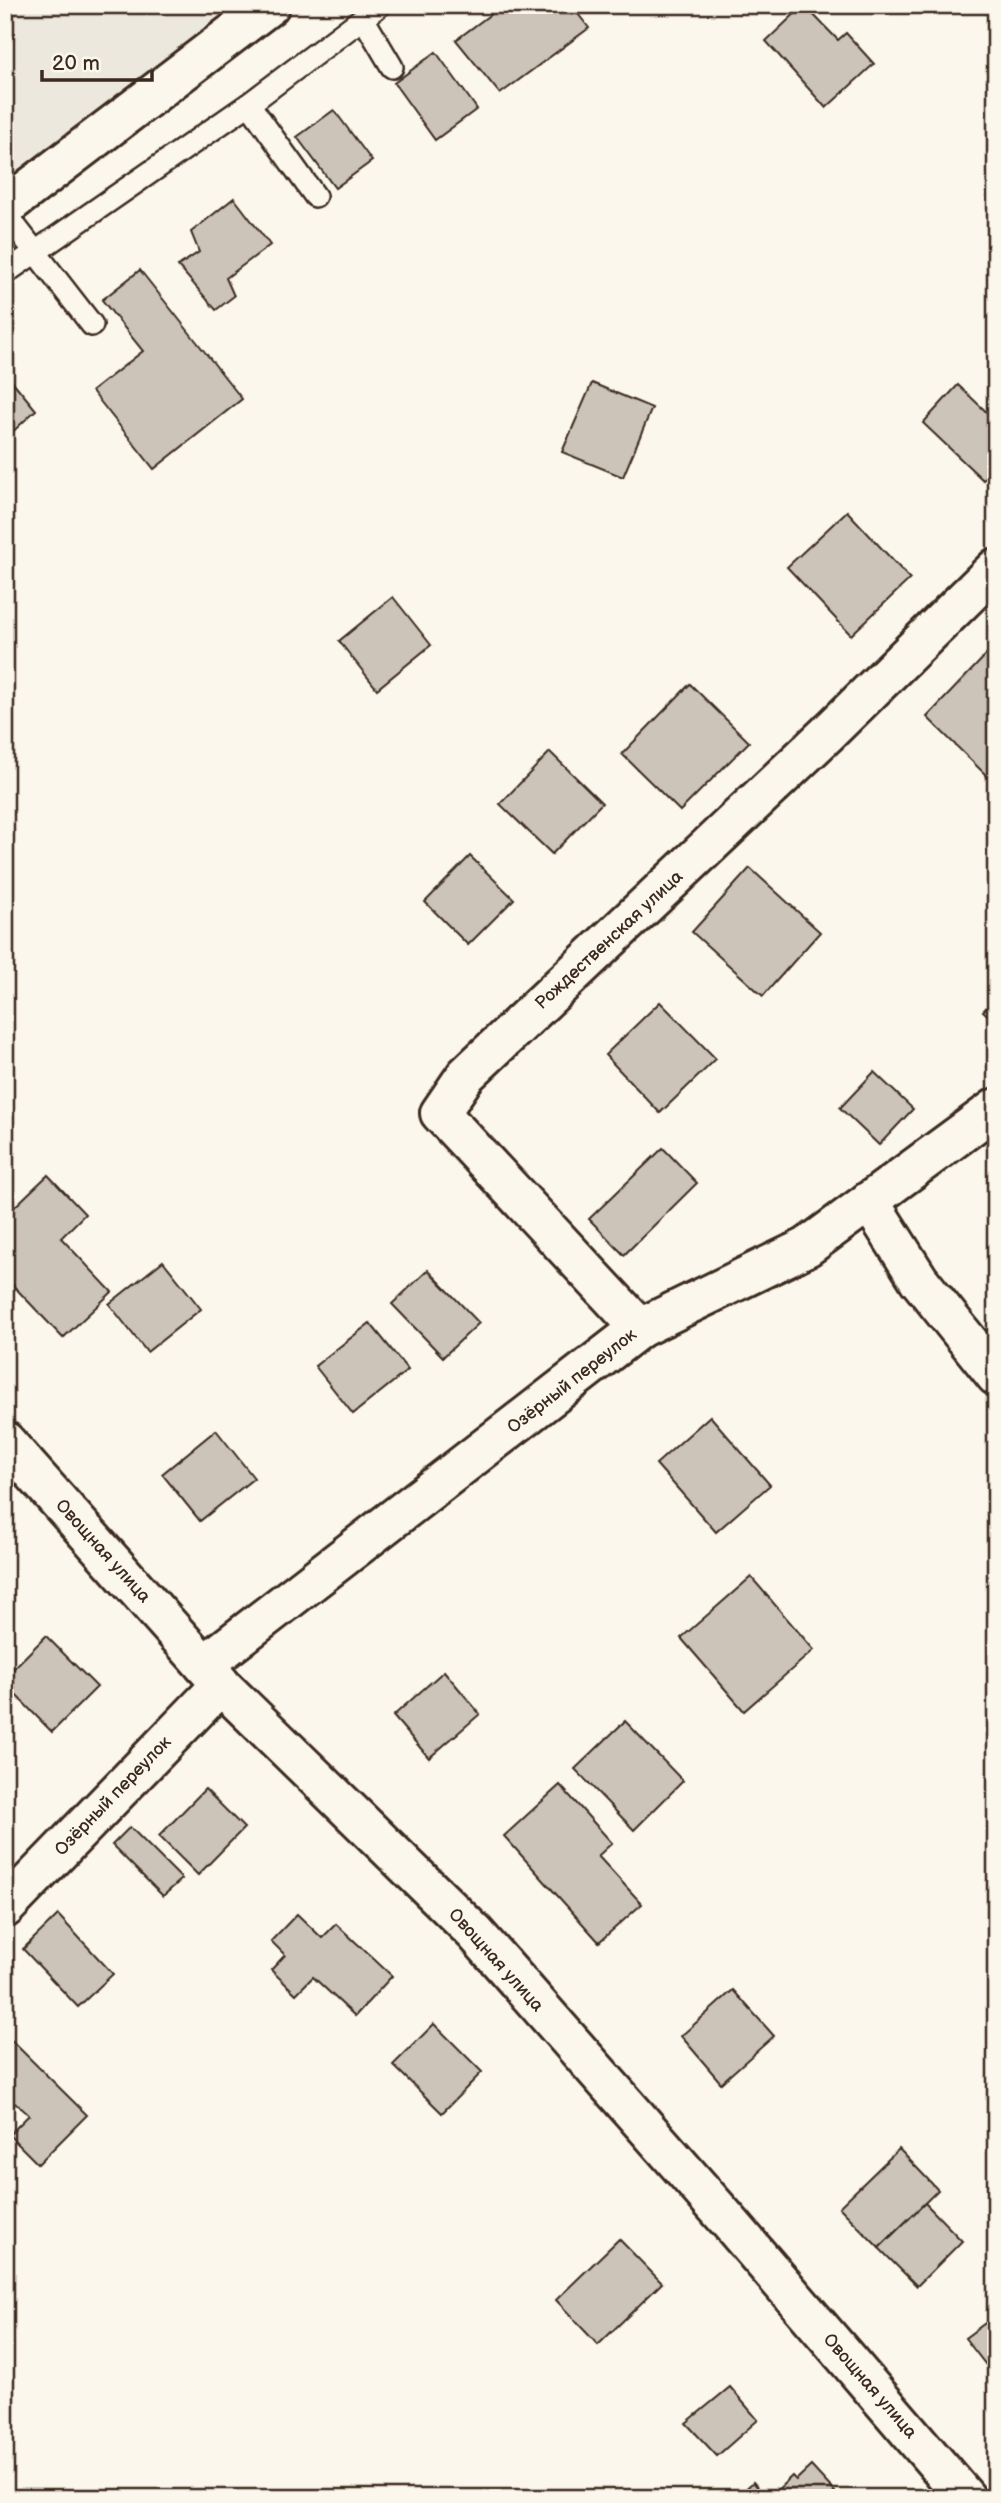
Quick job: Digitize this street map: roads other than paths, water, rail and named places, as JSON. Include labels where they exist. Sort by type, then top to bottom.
[{"type":"street","points":[[5,207],[270,5]]},
{"type":"street","name":"Рождественская улица","points":[[640,1328],[440,1113],[466,1075],[818,742],[996,568]]},
{"type":"street","name":"Озёрный переулок","points":[[5,1908],[213,1675],[640,1328],[807,1247],[996,1108]]},
{"type":"street","points":[[869,1201],[919,1280],[996,1376]]},
{"type":"street","name":"Овощная улица","points":[[5,1441],[213,1675],[475,1933],[966,2498]]},
{"type":"lane","points":[[5,273],[249,104],[371,11],[392,67]]},
{"type":"lane","points":[[249,104],[315,196]]},
{"type":"lane","points":[[5,213],[92,324]]}]
